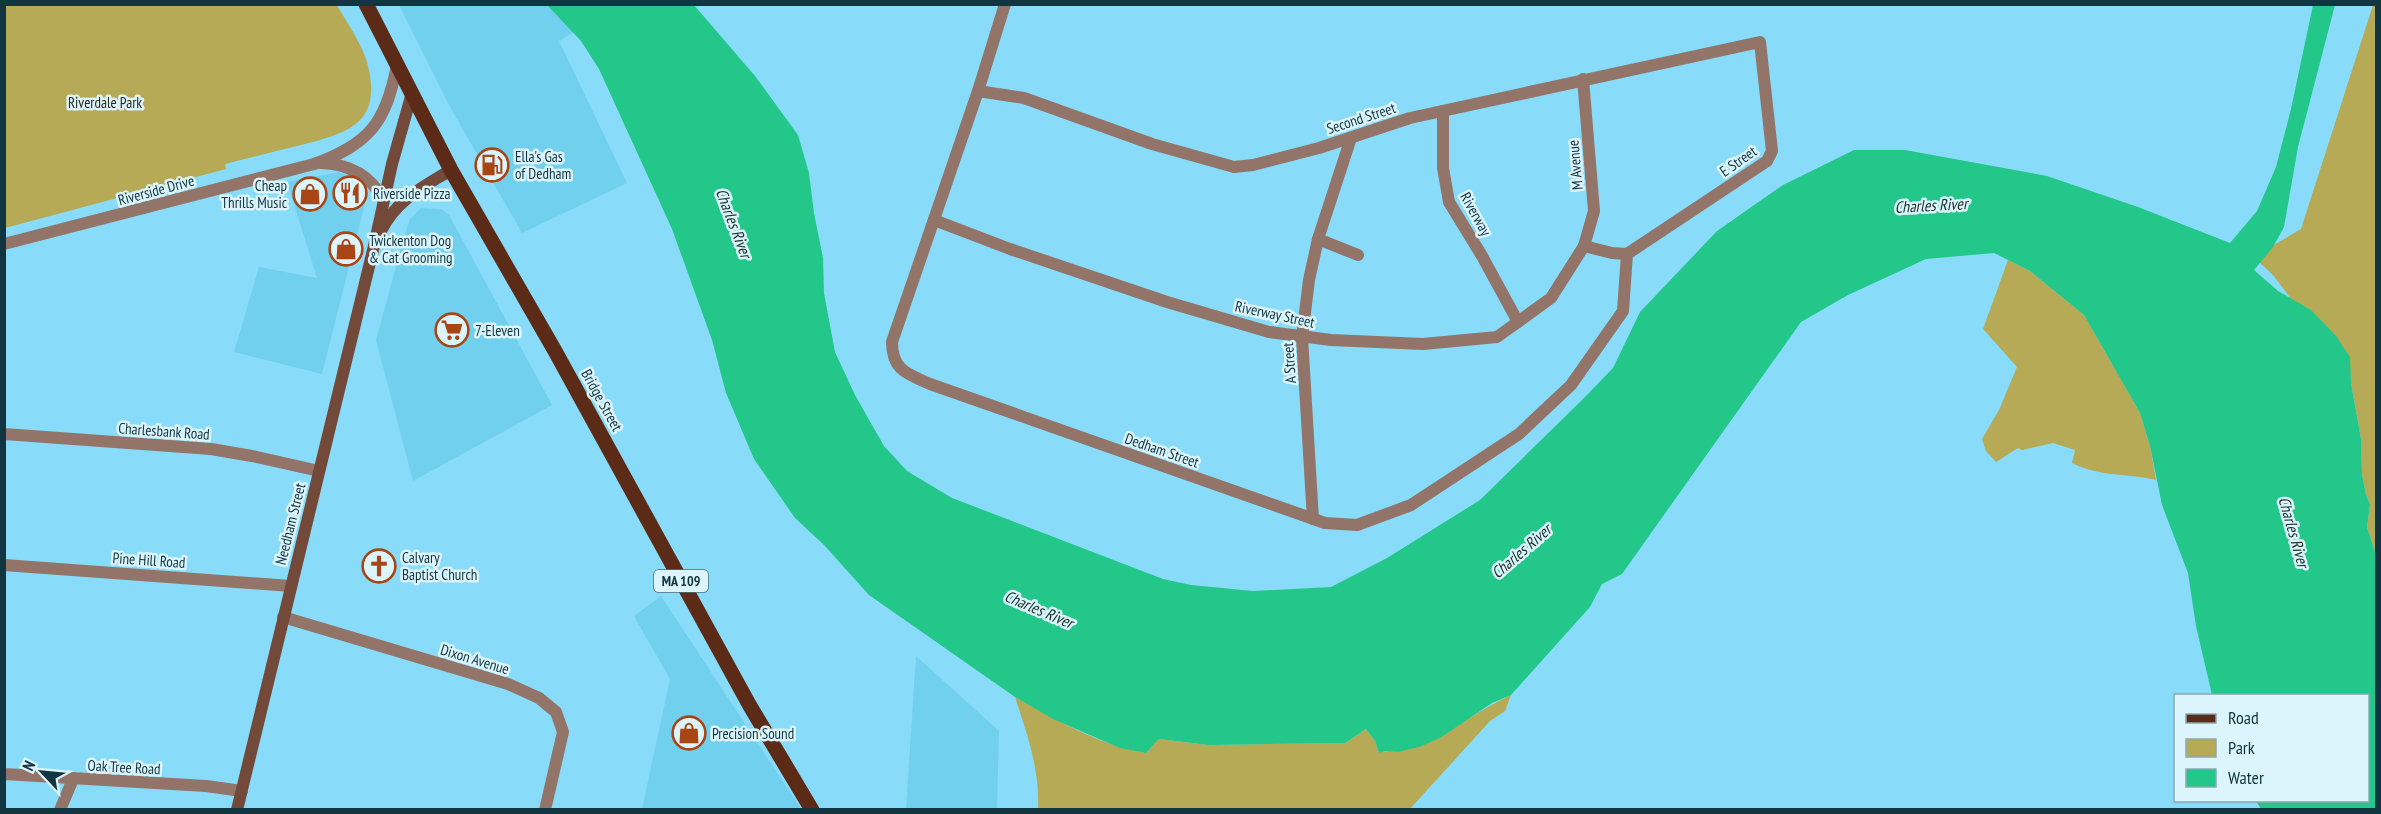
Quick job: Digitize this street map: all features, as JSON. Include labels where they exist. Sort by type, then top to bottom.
[{"type":"main road","name":"Bridge Street","points":[[366,4],[451,170],[560,360],[750,706],[812,810]]},
{"type":"main road","name":"Needham Street","points":[[237,810],[374,246],[383,199],[412,93]]},
{"type":"main road","name":"Needham Street","points":[[374,246],[384,224],[401,202],[451,170]]},
{"type":"street","name":"Dedham Street","points":[[1005,4],[978,91],[892,342],[892,353],[904,372],[941,388],[1313,519],[1326,523],[1357,525],[1412,505],[1519,434],[1571,385],[1623,311],[1628,254]]},
{"type":"street","name":"Second Street","points":[[978,91],[1024,98],[1152,144],[1234,167],[1253,165],[1351,138],[1410,118],[1760,42]]},
{"type":"street","name":"E Street","points":[[1628,254],[1770,157],[1772,151],[1760,42]]},
{"type":"street","name":"Riverside Drive","points":[[4,244],[314,164],[345,150],[364,138],[375,127],[392,90],[397,65]]},
{"type":"street","name":"M Avenue","points":[[1583,80],[1594,211],[1584,246]]},
{"type":"street","name":"Riverway","points":[[1443,111],[1443,168],[1449,202],[1518,321]]},
{"type":"street","name":"A Street","points":[[1313,519],[1302,337],[1309,280],[1318,239],[1351,138]]},
{"type":"street","name":"Riverside Drive","points":[[314,164],[336,164],[352,169],[371,181],[383,199]]},
{"type":"street","name":"Riverway Street","points":[[934,220],[1010,249],[1167,302],[1269,332],[1331,340],[1423,344],[1497,337],[1551,298],[1584,246]]},
{"type":"street","points":[[1318,239],[1359,255]]},
{"type":"street","points":[[1584,246],[1612,253],[1628,254]]},
{"type":"street","name":"Charlesbank Road","points":[[4,434],[211,449],[319,471]]},
{"type":"street","name":"Pine Hill Road","points":[[4,565],[291,586]]},
{"type":"street","name":"Dixon Avenue","points":[[283,617],[508,684],[539,698],[556,712],[563,732],[545,810]]},
{"type":"street","name":"Oak Tree Road","points":[[4,774],[73,780],[206,786],[242,791]]},
{"type":"street","points":[[60,810],[73,780]]},
{"type":"shaded area","points":[[399,5],[547,5],[574,32],[559,41],[627,183],[522,233],[449,105]]},
{"type":"shaded area","points":[[339,172],[358,180],[365,187],[366,199],[322,374],[234,352],[259,267],[317,278],[287,182]]},
{"type":"shaded area","points":[[421,208],[441,209],[449,215],[552,405],[413,481],[376,340],[410,219]]},
{"type":"shaded area","points":[[661,596],[801,809],[642,809],[670,679],[634,616]]},
{"type":"shaded area","points":[[916,656],[999,731],[997,809],[906,809]]},
{"type":"green space","name":"Riverdale Park","points":[[5,4],[337,5],[358,40],[367,62],[371,83],[370,100],[366,113],[357,123],[331,136],[225,164],[226,169],[5,228]]},
{"type":"green space","points":[[2373,5],[2376,5],[2376,555],[2367,527],[2370,504],[2362,474],[2361,439],[2349,362],[2307,320],[2273,275],[2259,262],[2267,249],[2301,229]]},
{"type":"green space","points":[[2008,260],[2030,271],[2084,315],[2140,413],[2150,446],[2156,480],[2093,471],[2072,463],[2075,450],[2053,443],[2022,450],[2018,448],[1996,462],[1986,451],[1982,439],[1999,410],[2017,367],[1983,329]]},
{"type":"green space","points":[[1511,695],[1505,711],[1490,721],[1409,810],[1038,809],[1035,766],[1015,697],[1095,738],[1146,753],[1159,739],[1209,745],[1345,743],[1366,729],[1375,741],[1379,753],[1420,746]]},
{"type":"water","name":"Charles River","points":[[547,5],[694,5],[755,76],[798,135],[809,173],[823,258],[824,293],[835,352],[855,395],[884,446],[907,471],[952,498],[1163,579],[1191,585],[1253,591],[1331,587],[1387,558],[1480,500],[1613,368],[1640,312],[1717,231],[1783,185],[1854,150],[1905,150],[2047,176],[2138,207],[2230,243],[2257,211],[2276,167],[2313,5],[2335,5],[2298,147],[2284,227],[2273,247],[2254,270],[2278,291],[2311,310],[2336,336],[2350,357],[2351,383],[2361,439],[2362,474],[2370,504],[2367,527],[2376,555],[2376,809],[2261,809],[2257,802],[2369,802],[2369,694],[2212,694],[2196,626],[2188,573],[2162,505],[2150,446],[2140,413],[2084,315],[2030,271],[1994,253],[1926,259],[1848,295],[1801,322],[1622,574],[1602,584],[1590,607],[1511,695],[1492,703],[1440,738],[1419,747],[1398,752],[1379,753],[1375,741],[1366,729],[1345,743],[1209,745],[1159,739],[1146,753],[1120,748],[1053,719],[1015,697],[869,595],[824,545],[795,518],[754,459],[726,393],[712,340],[672,229],[599,69],[581,41]]},
{"type":"place","name":"Ella's Gas of Dedham","points":[[492,165]]},
{"type":"place","name":"Riverside Pizza","points":[[350,193]]},
{"type":"place","name":"Cheap Thrills Music","points":[[310,194]]},
{"type":"place","name":"Twickenton Dog & Cat Grooming","points":[[346,249]]},
{"type":"place","name":"7-Eleven","points":[[452,330]]},
{"type":"place","name":"Calvary Baptist Church","points":[[379,566]]},
{"type":"place","name":"Precision Sound","points":[[689,733]]}]
